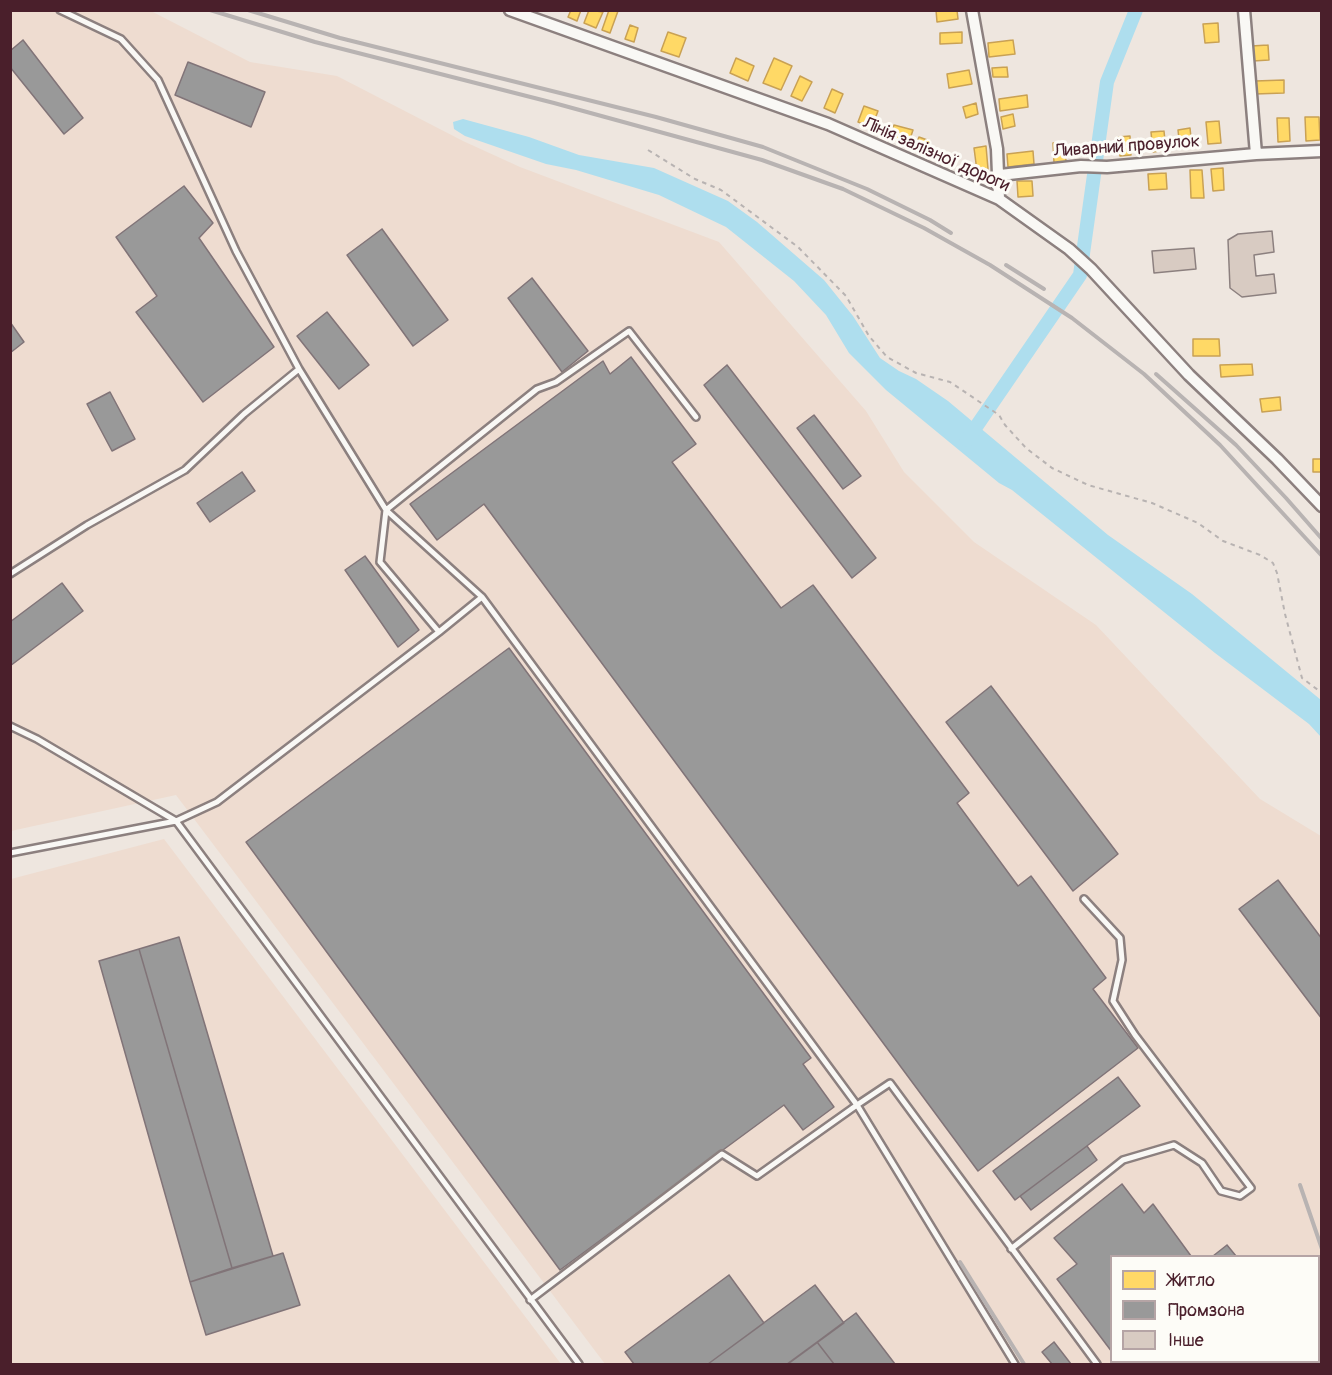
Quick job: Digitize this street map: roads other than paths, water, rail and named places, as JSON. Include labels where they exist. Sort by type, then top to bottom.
[{"type":"street","name":"Лінія залізної дороги","points":[[510,10],[828,124],[999,199],[1069,249],[1091,269],[1189,375],[1277,459],[1322,506]]},
{"type":"street","points":[[972,10],[997,149],[1000,175],[999,199]]},
{"type":"street","points":[[1244,10],[1256,154]]},
{"type":"street","name":"Ливарний провулок","points":[[1000,175],[1081,165],[1107,167],[1256,154],[1322,152]]},
{"type":"lane","points":[[60,10],[122,39],[158,80],[236,251],[299,369],[386,510],[482,597],[857,1105],[1015,1365]]},
{"type":"lane","points":[[439,632],[380,562],[386,510],[537,389],[556,382],[629,331],[696,417]]},
{"type":"lane","points":[[10,574],[87,525],[185,470],[244,414],[299,369]]},
{"type":"lane","points":[[10,853],[176,821],[217,802],[482,597]]},
{"type":"lane","points":[[10,726],[37,739],[176,821],[579,1365]]},
{"type":"lane","points":[[1011,1249],[1123,1161],[1174,1145],[1202,1163],[1221,1191],[1240,1196],[1251,1188],[1135,1035],[1113,1000],[1122,960],[1120,938],[1084,898]]},
{"type":"lane","points":[[530,1300],[722,1154],[757,1176],[890,1083],[1097,1365]]},
{"type":"water","points":[[463,119],[529,137],[579,155],[654,168],[728,201],[757,222],[824,280],[853,316],[880,358],[948,401],[1108,535],[1192,594],[1321,700],[1321,737],[1309,724],[1215,653],[1012,490],[999,483],[886,390],[849,353],[826,315],[794,281],[726,227],[659,195],[576,170],[546,164],[465,136],[454,129],[453,122]]},
{"type":"waterway","points":[[967,440],[1080,275],[1107,82],[1136,10]]},
{"type":"railway","points":[[210,10],[315,42],[554,103],[762,160],[843,189],[924,228],[990,265],[1072,318],[1144,374],[1220,445],[1322,556]]},
{"type":"railway","points":[[248,10],[340,38],[656,117],[763,147],[867,189],[951,233]]},
{"type":"railway","points":[[1006,265],[1044,289]]},
{"type":"railway","points":[[1156,374],[1236,445],[1322,539]]},
{"type":"railway","points":[[1300,1185],[1322,1249]]},
{"type":"railway","points":[[960,1262],[1024,1364]]}]
